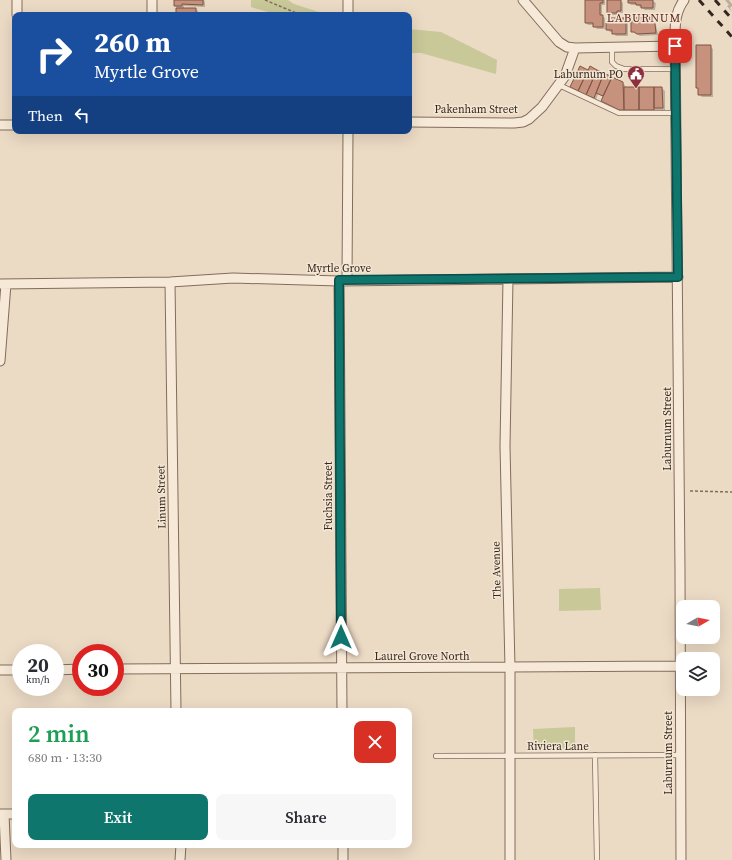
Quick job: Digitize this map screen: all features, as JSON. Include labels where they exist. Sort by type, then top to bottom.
[{"type":"street","points":[[17,12],[18,0]]},
{"type":"street","points":[[152,0],[152,12]]},
{"type":"street","points":[[348,0],[348,12]]},
{"type":"street","points":[[523,0],[559,42],[567,47],[675,46]]},
{"type":"street","name":"Laburnum Street","points":[[680,652],[675,46],[676,16],[679,7],[684,0]]},
{"type":"street","name":"Pakenham Street","points":[[412,122],[523,122],[535,114],[559,85],[565,76],[576,48]]},
{"type":"street","points":[[0,125],[12,125]]},
{"type":"street","name":"Fuchsia Street","points":[[342,708],[343,280],[348,134]]},
{"type":"street","name":"Myrtle Grove","points":[[3,284],[170,282],[233,278],[343,280],[678,277]]},
{"type":"street","name":"The Avenue","points":[[508,279],[504,446],[510,668],[510,860]]},
{"type":"street","name":"Linum Street","points":[[170,282],[176,708]]},
{"type":"street","points":[[0,361],[3,284]]},
{"type":"street","name":"Laurel Grove North","points":[[124,669],[676,666]]},
{"type":"street","points":[[0,670],[12,670]]},
{"type":"street","name":"Laburnum Street","points":[[680,696],[681,860]]},
{"type":"street","points":[[2,814],[6,860]]},
{"type":"street","points":[[180,860],[181,848]]},
{"type":"street","points":[[343,848],[343,860]]},
{"type":"lane","points":[[612,47],[612,62],[616,66],[624,69],[675,69]]},
{"type":"lane","points":[[559,85],[619,113],[676,113]]},
{"type":"lane","points":[[595,755],[596,860]]},
{"type":"lane","name":"Riviera Lane","points":[[436,756],[680,755]]},
{"type":"path","points":[[265,0],[294,12]]},
{"type":"path","points":[[690,491],[732,492]]},
{"type":"green space","points":[[251,0],[288,0],[294,4],[319,12],[268,12],[251,7]]},
{"type":"green space","points":[[412,29],[441,32],[497,60],[496,74],[421,53],[412,53]]},
{"type":"green space","points":[[600,588],[601,610],[559,611],[559,589]]},
{"type":"green space","points":[[575,727],[575,749],[534,751],[533,729]]},
{"type":"building","points":[[174,0],[203,0],[203,5],[182,4],[182,6],[174,6]]},
{"type":"building","points":[[585,0],[603,0],[603,3],[600,3],[600,15],[603,15],[603,27],[593,27],[593,23],[585,23]]},
{"type":"building","points":[[607,0],[621,0],[621,11],[617,11],[617,13],[607,13]]},
{"type":"building","points":[[628,0],[653,0],[653,8],[641,8],[641,5],[636,5],[636,3],[628,3]]},
{"type":"building","points":[[176,8],[196,8],[196,12],[176,12]]},
{"type":"building","points":[[650,17],[650,20],[655,24],[656,33],[637,34],[631,32],[631,18]]},
{"type":"building","points":[[608,18],[626,18],[626,34],[612,34],[612,30],[606,30],[606,23],[609,23]]},
{"type":"building","points":[[696,45],[711,45],[711,95],[698,95],[698,88],[696,88]]},
{"type":"building","points":[[580,66],[588,70],[578,91],[570,87]]},
{"type":"building","points":[[590,66],[597,70],[586,95],[578,91]]},
{"type":"building","points":[[597,70],[604,73],[594,98],[586,95]]},
{"type":"building","points":[[604,73],[612,77],[603,96],[596,93]]},
{"type":"building","points":[[612,77],[623,82],[624,110],[619,110],[601,101]]},
{"type":"building","points":[[624,87],[639,87],[639,110],[624,110]]},
{"type":"building","points":[[639,87],[654,87],[654,110],[639,110]]},
{"type":"building","points":[[654,87],[662,87],[663,108],[654,108]]},
{"type":"railway","points":[[699,0],[732,37]]},
{"type":"railway","points":[[715,0],[732,19]]},
{"type":"place","name":"Laburnum PO","points":[[636,89]]},
{"type":"district","name":"LABURNUM","points":[[644,18]]},
{"type":"route","points":[[341,637],[339,280],[678,277],[675,46]]}]
